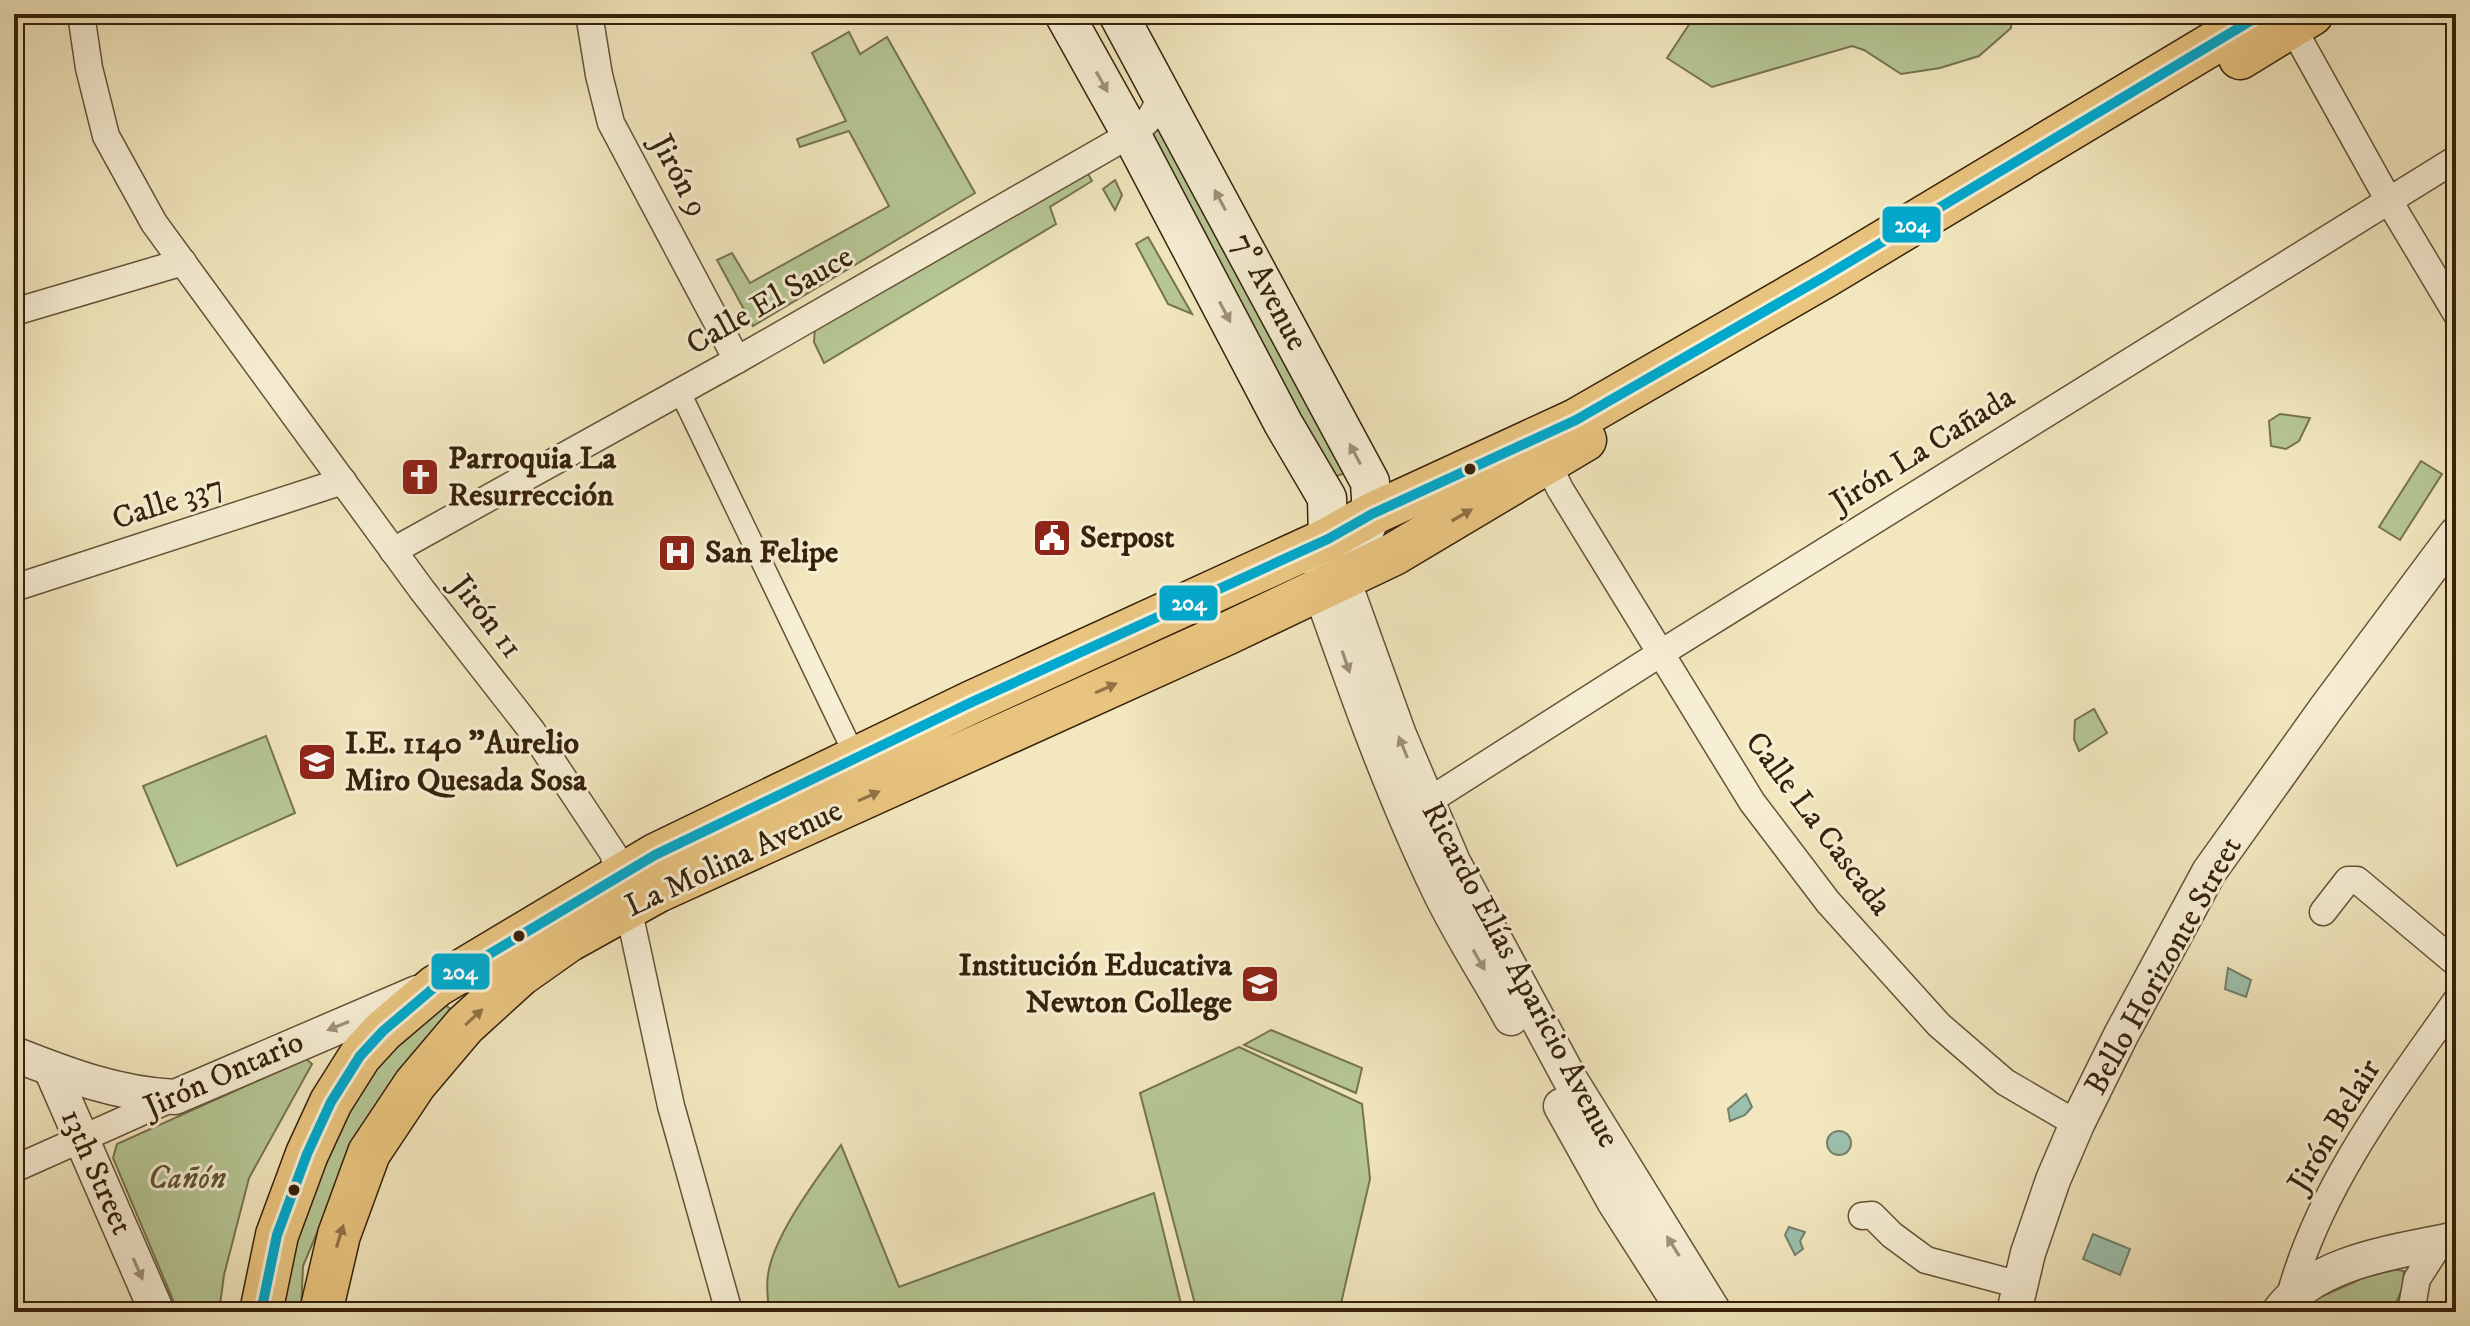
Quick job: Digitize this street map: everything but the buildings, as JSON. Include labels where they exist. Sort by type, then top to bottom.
[{"type":"main road","name":"7º Avenue","points":[[1064,14],[1131,134],[1283,423],[1327,498],[1330,568]]},
{"type":"main road","name":"7º Avenue","points":[[1118,14],[1370,482],[1372,514]]},
{"type":"main road","points":[[1330,568],[1394,554],[1541,451],[2192,87],[2288,17]]},
{"type":"main road","points":[[1330,568],[1372,514],[1541,451]]},
{"type":"main road","name":"La Molina Avenue","points":[[321,1312],[339,1235],[369,1153],[415,1084],[465,1025],[520,975],[568,941],[624,890],[856,758],[1330,568]]},
{"type":"main road","name":"La Molina Avenue","points":[[261,1312],[277,1235],[307,1154],[331,1102],[360,1056],[375,1039],[410,1005],[436,986],[624,890],[1330,568]]},
{"type":"street","name":"Jirón 11","points":[[81,14],[89,68],[106,136],[154,223],[393,551],[532,731],[613,853],[624,890],[671,1106],[729,1312]]},
{"type":"street","name":"Jirón 9","points":[[589,14],[611,123],[737,360]]},
{"type":"street","points":[[2288,17],[2389,201],[2456,313]]},
{"type":"street","name":"Calle El Sauce","points":[[393,551],[737,360],[1131,134],[1145,125],[1157,110],[1161,92]]},
{"type":"street","name":"Jirón La Cañada","points":[[1427,802],[2456,159]]},
{"type":"street","points":[[14,312],[183,262]]},
{"type":"street","points":[[680,392],[856,758]]},
{"type":"street","name":"Calle La Cascada","points":[[1541,451],[1560,489],[1752,802],[1828,902],[1939,1025],[2005,1082],[2077,1124]]},
{"type":"street","name":"Calle 337","points":[[14,588],[343,481]]},
{"type":"street","name":"Bello Horizonte Street","points":[[2017,1298],[2053,1180],[2077,1124],[2209,872],[2456,534]]},
{"type":"street","name":"Ricardo Elías Aparicio Avenue","points":[[1330,568],[1453,862],[1571,1081],[1714,1312]]},
{"type":"street","name":"Ricardo Elías Aparicio Avenue","points":[[1330,568],[1367,721],[1440,893],[1614,1201],[1685,1312]]},
{"type":"street","points":[[2323,912],[2348,880],[2357,880],[2456,963]]},
{"type":"street","name":"Jirón Ontario","points":[[14,1169],[436,986]]},
{"type":"street","name":"Jirón Belair","points":[[2285,1304],[2300,1260],[2334,1190],[2376,1116],[2456,1001]]},
{"type":"street","name":"13th Street","points":[[14,1054],[51,1069],[157,1312]]},
{"type":"street","points":[[51,1069],[105,1088],[175,1097]]},
{"type":"street","points":[[1862,1216],[1872,1215],[1892,1235],[1926,1260],[2017,1298]]},
{"type":"street","points":[[2285,1304],[2330,1272],[2369,1259],[2448,1241]]},
{"type":"street","points":[[2411,1312],[2417,1279],[2448,1241]]},
{"type":"green space","points":[[1696,14],[2012,14],[2011,28],[1979,56],[1940,68],[1901,74],[1864,50],[1852,46],[1712,87],[1667,58]]},
{"type":"green space","points":[[849,32],[860,54],[887,37],[975,193],[753,326],[717,260],[732,253],[750,283],[889,206],[849,131],[800,147],[797,139],[846,121],[812,53]]},
{"type":"green space","points":[[1161,118],[1351,471],[1334,477],[1144,138],[1153,135]]},
{"type":"green space","points":[[1085,168],[1092,181],[1050,207],[1056,224],[824,363],[814,342],[815,326]]},
{"type":"green space","points":[[1115,180],[1122,195],[1115,210],[1103,189]]},
{"type":"green space","points":[[1148,237],[1192,314],[1168,304],[1136,244]]},
{"type":"green space","points":[[2280,414],[2310,418],[2299,441],[2286,449],[2271,446],[2269,421]]},
{"type":"green space","points":[[2421,461],[2442,474],[2400,540],[2379,527]]},
{"type":"green space","points":[[2094,709],[2107,733],[2079,751],[2074,739],[2075,720]]},
{"type":"green space","points":[[266,736],[295,813],[177,866],[143,786]]},
{"type":"green space","points":[[441,1002],[452,1010],[338,1183],[303,1266],[301,1312],[277,1312],[336,1121],[378,1052]]},
{"type":"green space","points":[[1271,1030],[1362,1068],[1356,1093],[1244,1045]]},
{"type":"green space","points":[[1239,1047],[1362,1104],[1370,1179],[1339,1312],[1197,1312],[1140,1093]]},
{"type":"green space","name":"Cañón","points":[[306,1059],[312,1064],[249,1178],[224,1275],[219,1312],[178,1312],[113,1158],[117,1144]]},
{"type":"green space","points":[[841,1145],[899,1287],[1154,1193],[1183,1312],[769,1312],[767,1279],[778,1243],[798,1207]]},
{"type":"green space","points":[[2386,1268],[2404,1271],[2403,1287],[2392,1312],[2304,1312],[2309,1302]]},
{"type":"shaded area","points":[[2228,968],[2251,980],[2246,997],[2225,989]]},
{"type":"shaded area","points":[[1746,1094],[1752,1107],[1745,1115],[1730,1121],[1728,1109]]},
{"type":"shaded area","points":[[1839,1131],[1848,1134],[1851,1143],[1848,1152],[1839,1155],[1830,1152],[1827,1143],[1830,1134]]},
{"type":"shaded area","points":[[1789,1227],[1805,1232],[1800,1241],[1803,1249],[1795,1255],[1785,1235]]},
{"type":"shaded area","points":[[2093,1234],[2130,1249],[2120,1275],[2083,1259]]},
{"type":"transit line","name":"204","points":[[261,1312],[277,1235],[307,1154],[331,1102],[360,1056],[383,1031],[436,986],[655,855],[972,702],[1328,539],[1372,514],[1576,420],[1824,277],[2262,14]]},
{"type":"place","name":"Parroquia La Resurrección","points":[[420,477]]},
{"type":"place","name":"Serpost","points":[[1052,538]]},
{"type":"place","name":"San Felipe","points":[[677,553]]},
{"type":"place","name":"I.E. 1140 \"Aurelio Miro Quesada Sosa","points":[[317,762]]},
{"type":"place","name":"Institución Educativa Newton College","points":[[1260,984]]}]
